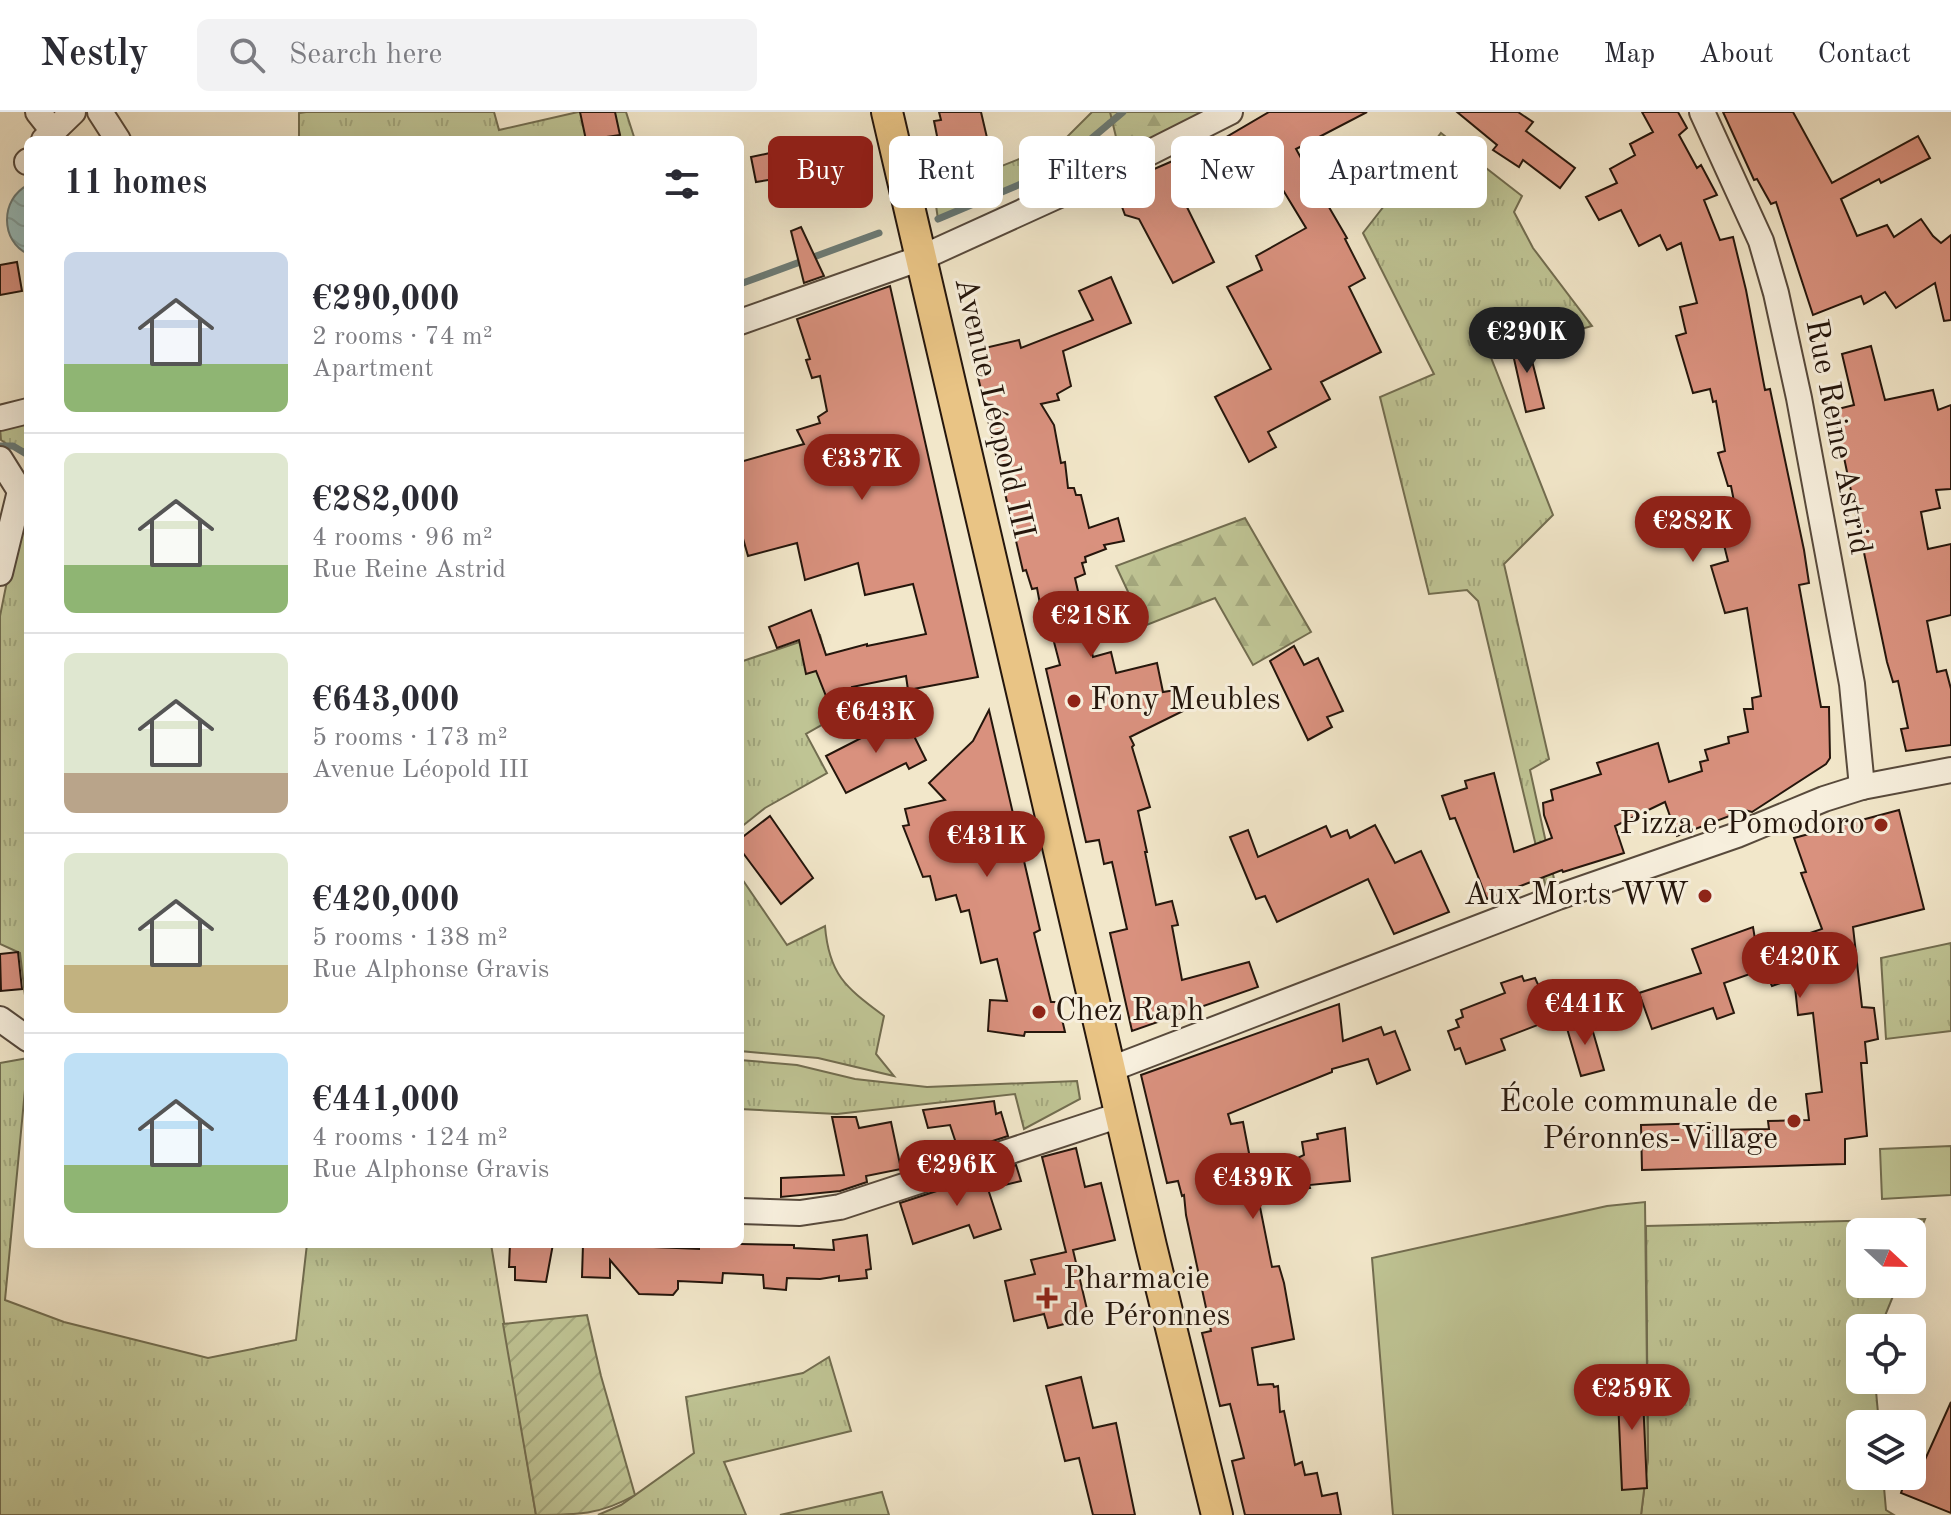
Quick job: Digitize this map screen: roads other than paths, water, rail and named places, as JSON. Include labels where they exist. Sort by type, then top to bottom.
[{"type":"main road","name":"Avenue Léopold III","points":[[887,112],[1120,1115],[1217,1515]]},
{"type":"street","points":[[38,112],[49,136],[73,112]]},
{"type":"street","points":[[100,112],[115,136]]},
{"type":"street","points":[[744,321],[921,258],[1123,166],[1230,112]]},
{"type":"street","name":"Rue Reine Astrid","points":[[1702,112],[1761,241],[1776,293],[1799,398],[1852,684],[1862,787]]},
{"type":"street","points":[[0,418],[24,412]]},
{"type":"street","points":[[0,573],[11,479]]},
{"type":"street","points":[[1111,1069],[1558,897],[1737,835],[1785,814],[1862,787],[1951,770]]},
{"type":"street","points":[[0,1019],[24,1036]]},
{"type":"street","points":[[744,1211],[800,1213],[840,1207],[1120,1115]]},
{"type":"water","points":[[24,188],[24,251],[12,240],[7,220],[12,200]]},
{"type":"waterway","points":[[938,219],[1054,170],[1123,112]]},
{"type":"waterway","points":[[744,283],[879,233]]},
{"type":"waterway","points":[[0,446],[13,446],[24,453]]},
{"type":"place","name":"Fony Meubles","points":[[1074,701]]},
{"type":"place","name":"Pizza e Pomodoro","points":[[1881,825]]},
{"type":"place","name":"Aux Morts WW","points":[[1705,896]]},
{"type":"place","name":"Chez Raph","points":[[1039,1012]]},
{"type":"place","name":"École communale de Péronnes-Village","points":[[1794,1121]]},
{"type":"place","name":"Pharmacie de Péronnes","points":[[1047,1298]]}]
